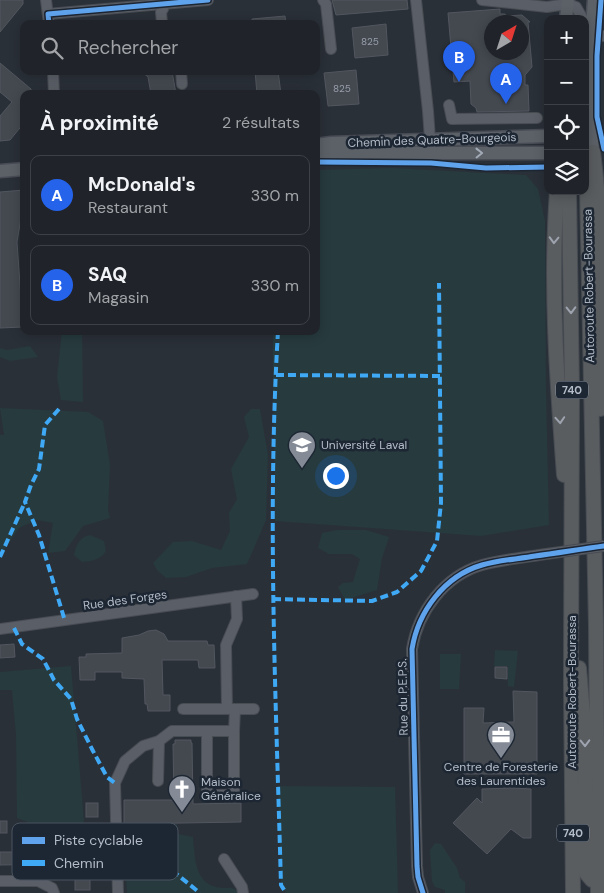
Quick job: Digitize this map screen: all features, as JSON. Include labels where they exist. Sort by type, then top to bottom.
[{"type":"highway","points":[[594,152],[601,222],[602,346],[600,431],[594,517]]},
{"type":"highway","points":[[557,195],[553,261],[556,359],[585,736],[586,873],[588,877],[600,885]]},
{"type":"highway","name":"Autoroute Robert-Bourassa","points":[[569,195],[572,390],[573,590],[571,683],[573,887]]},
{"type":"highway","name":"Autoroute Robert-Bourassa","points":[[587,195],[600,885]]},
{"type":"highway","points":[[596,625],[604,674]]},
{"type":"highway","points":[[598,794],[604,775]]},
{"type":"highway","points":[[567,893],[573,887]]},
{"type":"main road","points":[[594,0],[594,32],[590,59],[594,152]]},
{"type":"main road","points":[[566,15],[568,2]]},
{"type":"main road","name":"Chemin des Quatre-Bourgeois","points":[[320,144],[544,136]]},
{"type":"main road","name":"Chemin des Quatre-Bourgeois","points":[[320,153],[544,153]]},
{"type":"main road","points":[[0,171],[20,169]]},
{"type":"street","points":[[46,0],[48,19],[163,7],[208,0]]},
{"type":"street","points":[[416,0],[431,154]]},
{"type":"street","points":[[489,0],[547,3],[568,2],[576,7],[581,15]]},
{"type":"street","points":[[327,3],[331,49]]},
{"type":"street","points":[[162,20],[161,12],[163,7]]},
{"type":"street","points":[[53,75],[54,90]]},
{"type":"street","points":[[181,75],[182,84]]},
{"type":"street","points":[[449,105],[452,119],[537,118]]},
{"type":"street","name":"Rue du P.E.P.S.","points":[[423,893],[418,877],[412,649],[417,627],[425,611],[435,597],[452,580],[482,565],[604,546]]},
{"type":"street","name":"Rue des Forges","points":[[0,629],[253,594]]},
{"type":"street","points":[[207,731],[207,795],[234,796],[234,731],[226,645],[237,619],[236,596]]},
{"type":"street","points":[[183,709],[254,709]]},
{"type":"street","points":[[116,823],[115,783],[125,761],[143,746],[159,742],[172,730],[234,731]]},
{"type":"street","points":[[158,780],[159,742]]},
{"type":"street","points":[[224,859],[242,887],[243,893]]},
{"type":"street","points":[[118,880],[118,893]]},
{"type":"street","points":[[0,882],[38,881],[52,888],[54,893]]},
{"type":"green space","points":[[392,168],[526,175],[538,189],[545,221],[549,525],[481,536],[275,521],[273,335],[320,335],[320,170]]},
{"type":"green space","points":[[62,335],[82,335],[83,402],[61,400],[57,377]]},
{"type":"green space","points":[[30,346],[38,357],[10,361],[0,357],[0,348],[7,350]]},
{"type":"green space","points":[[0,408],[88,412],[103,421],[110,465],[108,510],[110,518],[83,526],[65,551],[48,553],[53,523],[37,520],[19,528],[0,556],[0,435],[4,435]]},
{"type":"green space","points":[[251,409],[260,409],[268,455],[266,520],[247,564],[212,568],[186,577],[166,578],[157,570],[153,563],[173,542],[192,541],[221,550],[230,531],[229,513],[237,499],[231,469],[249,437],[244,417]]},
{"type":"green space","points":[[337,530],[366,530],[389,537],[382,558],[377,590],[345,600],[338,587],[343,583],[353,582],[360,559],[352,554],[329,554],[318,548],[322,533]]},
{"type":"green space","points":[[90,535],[104,541],[106,551],[98,558],[82,562],[74,555],[77,545],[81,540]]},
{"type":"green space","points":[[495,650],[518,651],[514,687],[508,686],[508,666],[494,666]]},
{"type":"green space","points":[[440,654],[461,654],[459,689],[440,689]]},
{"type":"green space","points":[[71,666],[83,823],[30,823],[17,818],[16,735],[12,690],[0,690],[0,672]]},
{"type":"green space","points":[[278,786],[395,787],[398,893],[286,893],[281,885]]},
{"type":"green space","points":[[178,834],[193,837],[194,854],[198,870],[206,882],[222,888],[233,888],[239,893],[127,893],[126,880],[178,880]]},
{"type":"green space","points":[[435,843],[441,844],[457,868],[460,878],[465,882],[465,893],[445,893],[445,890],[435,887],[432,881],[430,850]]},
{"type":"building","points":[[0,0],[23,0],[23,4],[0,32]]},
{"type":"building","points":[[332,0],[407,0],[408,9],[336,15]]},
{"type":"building","points":[[500,9],[500,14],[505,14],[484,15],[484,60],[529,60],[529,33],[532,67],[525,75],[525,85],[528,85],[529,111],[477,112],[476,108],[471,104],[470,81],[454,82],[448,13]]},
{"type":"building","points":[[285,16],[286,20],[252,20]]},
{"type":"building","points":[[386,24],[388,55],[355,58],[352,28]]},
{"type":"building","points":[[0,63],[31,89],[20,90],[20,128],[10,140],[0,141],[0,116],[12,102],[0,92]]},
{"type":"building","points":[[356,70],[359,104],[328,106],[324,73]]},
{"type":"building","points":[[146,75],[173,75],[175,90],[150,90],[148,77]]},
{"type":"building","points":[[255,75],[279,75],[280,90],[257,90]]},
{"type":"building","points":[[20,190],[20,224],[17,242],[20,284],[20,327],[0,328],[0,192]]},
{"type":"building","points":[[156,630],[164,634],[168,641],[207,641],[208,645],[214,645],[215,668],[199,668],[198,660],[162,660],[163,695],[170,695],[170,711],[148,711],[147,704],[145,704],[144,679],[122,678],[122,672],[95,672],[95,680],[80,680],[79,657],[86,657],[86,654],[122,653],[122,638]]},
{"type":"building","points":[[14,644],[15,657],[0,658],[0,645]]},
{"type":"building","points":[[495,667],[507,667],[507,679],[495,678]]},
{"type":"building","name":"Centre de Foresterie des Laurentides","points":[[513,691],[537,692],[537,774],[464,774],[464,708],[484,708],[483,723],[514,722]]},
{"type":"building","points":[[175,740],[191,740],[192,743],[193,804],[241,803],[241,822],[124,823],[124,800],[174,800],[173,744],[175,744]]},
{"type":"building","points":[[482,789],[531,789],[531,838],[523,838],[511,829],[487,854],[453,823],[477,798],[482,803]]},
{"type":"building","points":[[86,803],[98,803],[98,817],[86,817]]},
{"type":"building","points":[[0,821],[7,821],[7,833],[0,833]]},
{"type":"building","points":[[0,852],[12,852],[12,865],[0,865]]},
{"type":"building","points":[[75,880],[90,880],[90,890],[75,890]]},
{"type":"marked path","points":[[273,599],[372,601],[397,592],[421,571],[437,541],[441,503],[439,283]]},
{"type":"marked path","points":[[278,335],[273,470],[275,678],[281,885],[286,893]]},
{"type":"marked path","points":[[276,375],[441,376]]},
{"type":"marked path","points":[[59,409],[45,425],[39,469],[25,502],[39,535],[65,621]]},
{"type":"marked path","points":[[0,557],[25,502]]},
{"type":"marked path","points":[[14,628],[22,644],[43,659],[54,680],[71,699],[77,719],[93,751],[107,777],[115,783]]},
{"type":"marked path","points":[[178,875],[200,893]]},
{"type":"cycle path","points":[[49,20],[48,14],[208,0]]},
{"type":"cycle path","points":[[601,0],[597,56],[597,117],[604,149]]},
{"type":"cycle path","points":[[320,162],[431,163],[486,168],[544,167]]},
{"type":"cycle path","points":[[423,893],[417,866],[412,649],[420,622],[435,597],[468,570],[502,561],[604,546]]},
{"type":"place","name":"SAQ","points":[[459,82]]},
{"type":"place","name":"McDonald's","points":[[506,104]]},
{"type":"place","name":"Université Laval","points":[[302,469]]},
{"type":"place","name":"Centre de Foresterie des Laurentides","points":[[501,759]]},
{"type":"place","name":"Maison Généralice","points":[[182,813]]}]
